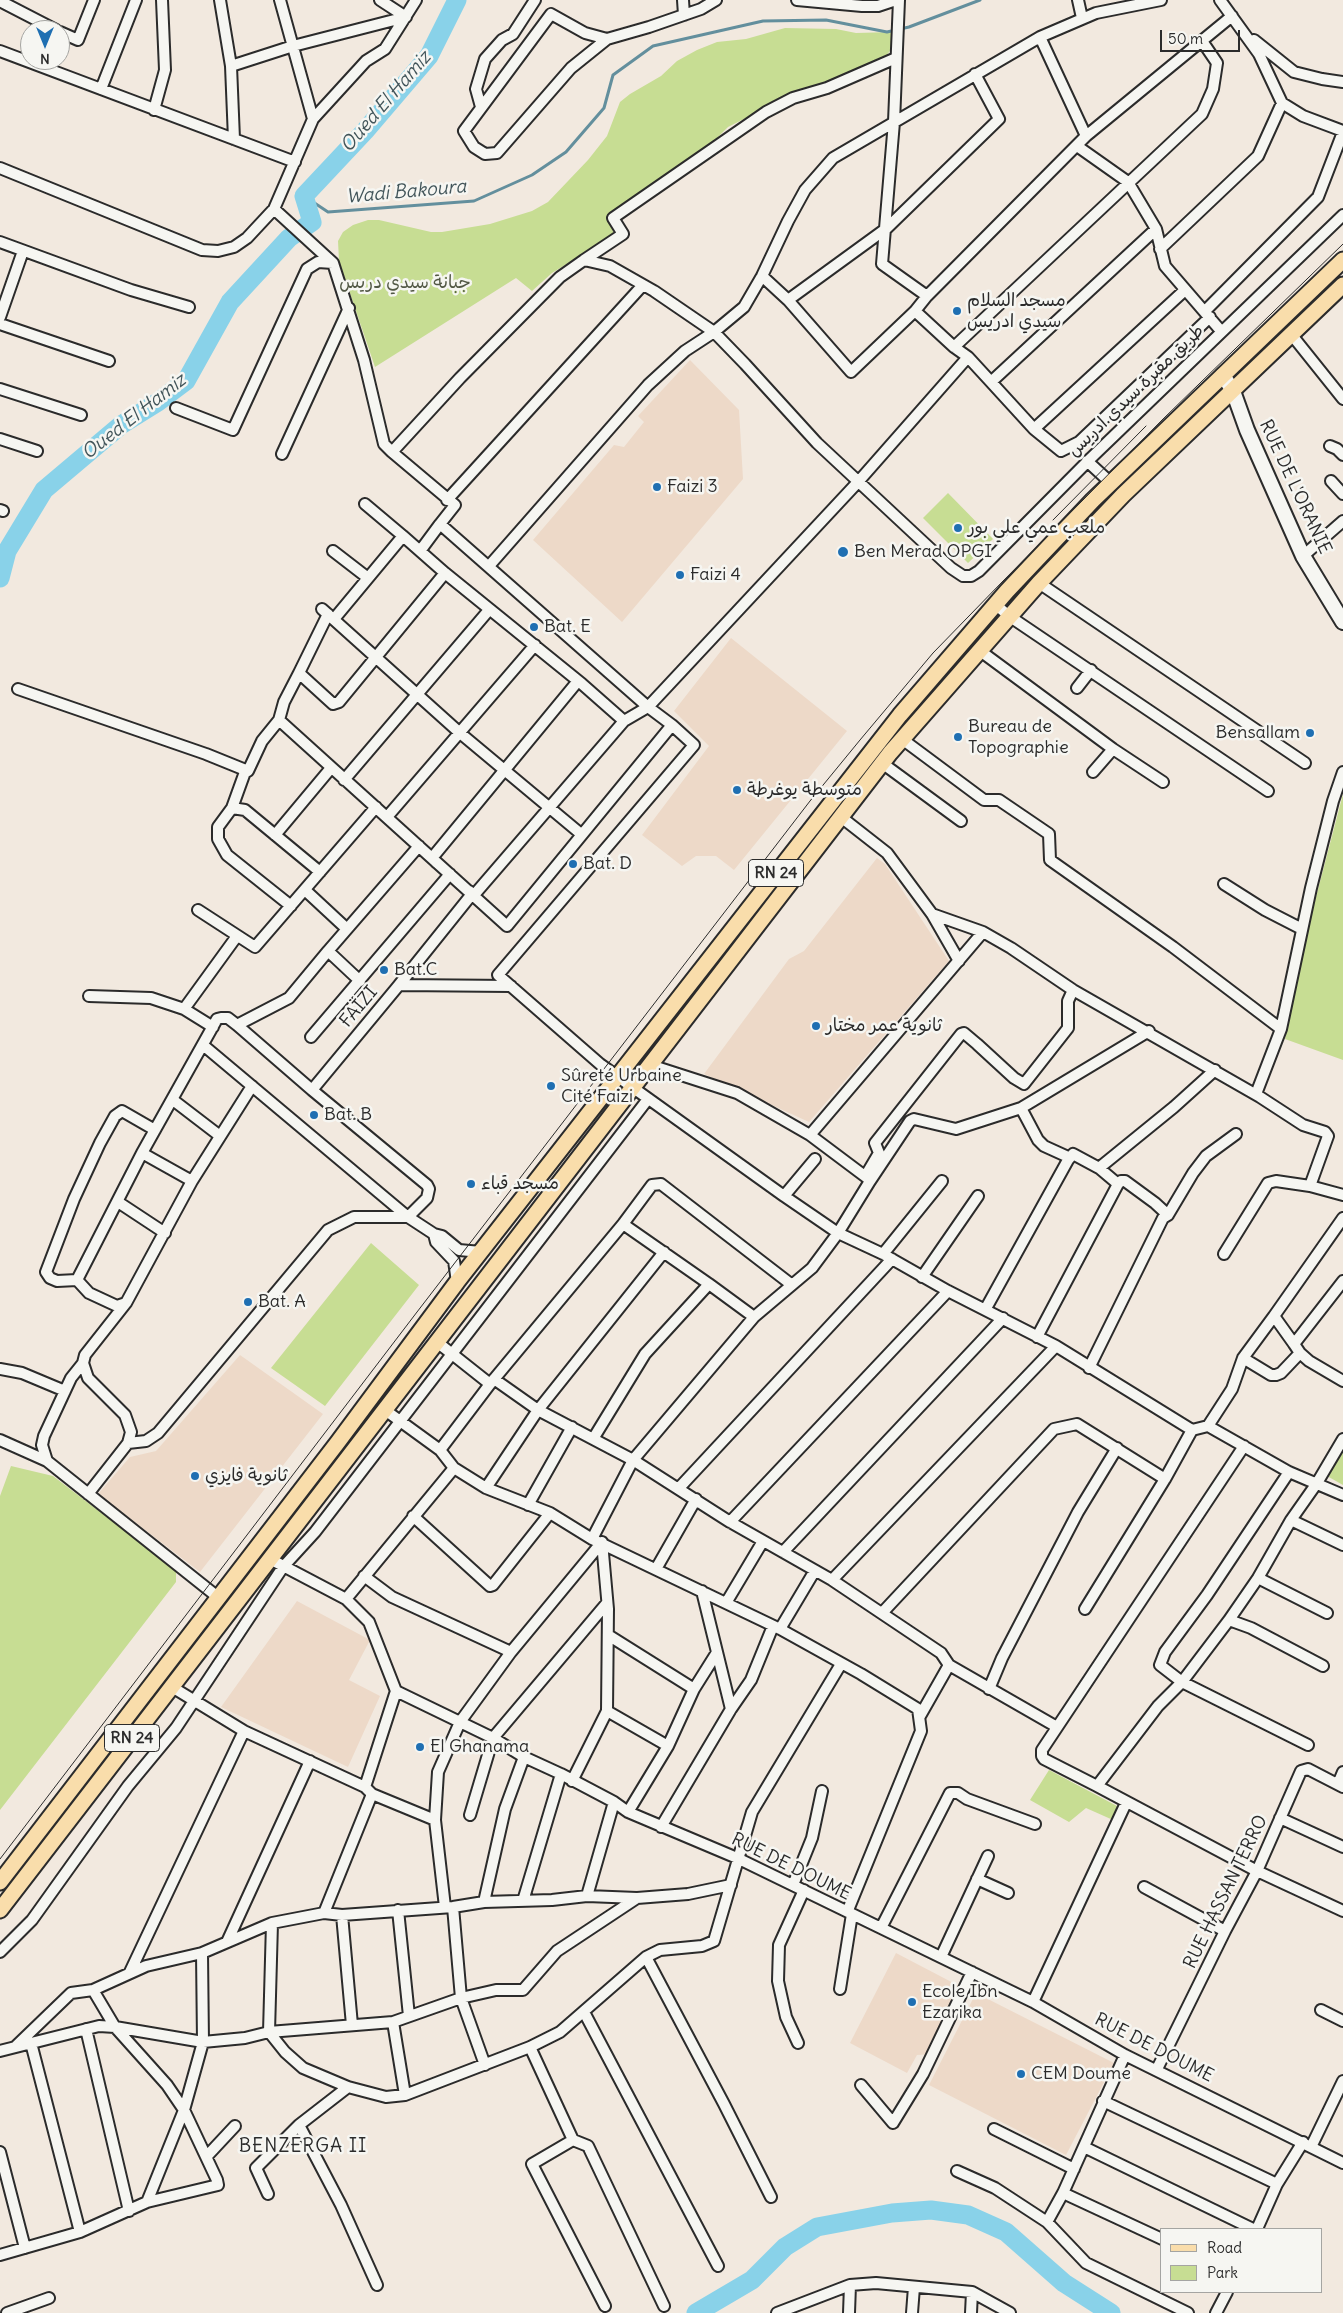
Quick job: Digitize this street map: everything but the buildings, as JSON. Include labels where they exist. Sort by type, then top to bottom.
[{"type":"main road","name":"RN 24","points":[[0,1882],[251,1557],[481,1252],[844,784],[900,715],[996,604],[1111,483],[1343,260]]},
{"type":"main road","name":"RN 24","points":[[0,1910],[172,1686],[274,1560],[384,1410],[882,763],[1009,616],[1123,495],[1343,285]]},
{"type":"main road","points":[[251,1557],[274,1560],[266,1537]]},
{"type":"street","points":[[70,36],[78,40],[94,0]]},
{"type":"street","points":[[100,89],[136,0]]},
{"type":"street","points":[[154,110],[165,70],[162,0]]},
{"type":"street","points":[[220,0],[231,66],[234,140]]},
{"type":"street","points":[[280,0],[313,119]]},
{"type":"street","points":[[380,0],[406,17]]},
{"type":"street","points":[[0,168],[210,251],[226,250],[241,243],[274,209],[313,119],[366,61],[385,49],[416,0]]},
{"type":"street","points":[[482,107],[476,89],[485,59],[502,40],[513,34],[535,0]]},
{"type":"street","points":[[683,0],[684,14]]},
{"type":"street","points":[[607,39],[585,33],[551,14],[464,132],[474,147],[485,154],[497,153],[571,68],[607,39],[649,27],[716,0]]},
{"type":"street","points":[[797,0],[862,6],[878,6],[898,1],[894,122],[882,264],[927,296]]},
{"type":"street","points":[[1078,0],[1082,18]]},
{"type":"street","points":[[489,566],[648,385],[685,351],[714,332],[744,307],[762,276],[805,190],[833,158],[1040,37],[1096,13],[1161,0]]},
{"type":"street","points":[[915,312],[968,357],[1034,429],[1061,452],[1079,442],[1208,314],[1318,197],[1343,132],[1303,116],[1282,103],[1260,54],[1220,0]]},
{"type":"street","points":[[1,1],[37,20]]},
{"type":"street","points":[[762,276],[788,300],[851,372],[915,312],[927,296],[1086,136],[1232,16]]},
{"type":"street","points":[[231,66],[293,46],[406,17]]},
{"type":"street","points":[[1248,36],[1294,72],[1322,80],[1343,82]]},
{"type":"street","points":[[1040,37],[1086,136]]},
{"type":"street","points":[[954,347],[1202,114],[1213,89],[1217,63],[1202,41]]},
{"type":"street","points":[[0,51],[295,162]]},
{"type":"street","points":[[392,452],[460,378],[553,283],[622,234],[613,218],[695,164],[766,112],[793,98],[827,88],[896,58]]},
{"type":"street","points":[[788,300],[886,228],[1000,119],[975,74]]},
{"type":"street","points":[[1160,249],[1258,156],[1282,103]]},
{"type":"street","points":[[1077,146],[1128,182],[1156,229],[1164,266],[1221,331]]},
{"type":"street","points":[[274,209],[333,263],[349,308],[364,360],[384,444],[455,505],[420,551]]},
{"type":"street","name":"طريق مقبرة سيدي ادريس","points":[[858,482],[951,568],[963,576],[971,576],[979,571],[1089,459],[1343,215]]},
{"type":"street","points":[[991,382],[1156,229]]},
{"type":"street","points":[[0,242],[131,290],[189,307]]},
{"type":"street","points":[[0,316],[23,251]]},
{"type":"street","points":[[584,260],[610,266],[642,286],[654,291],[714,332],[817,444],[858,482]]},
{"type":"street","points":[[176,408],[233,430],[307,269],[318,262],[333,263]]},
{"type":"street","points":[[447,500],[642,286]]},
{"type":"street","points":[[1034,429],[1185,290]]},
{"type":"street","points":[[282,454],[349,308]]},
{"type":"street","points":[[0,324],[108,361]]},
{"type":"street","points":[[1291,334],[1343,400]]},
{"type":"street","points":[[398,985],[472,894],[474,895],[624,721],[648,707],[858,482],[968,357]]},
{"type":"street","name":"RUE DE L'ORANIE","points":[[1223,375],[1232,391],[1247,430],[1303,556],[1343,622]]},
{"type":"street","points":[[0,389],[81,415]]},
{"type":"street","points":[[0,440],[37,452]]},
{"type":"street","points":[[1079,442],[1089,459],[1111,483]]},
{"type":"street","points":[[1330,446],[1343,455]]},
{"type":"street","points":[[1331,481],[1343,494]]},
{"type":"street","points":[[364,504],[624,721]]},
{"type":"street","points":[[1303,556],[1343,521]]},
{"type":"street","points":[[440,524],[648,707],[694,745],[498,975],[600,1064],[838,1233],[888,1257],[948,1291],[1056,1346],[1192,1430],[1208,1426],[1232,1389],[1243,1358],[1343,1218]]},
{"type":"street","points":[[291,906],[227,854],[218,839],[218,827],[232,808],[245,772],[248,772],[262,741],[279,720],[284,702],[328,614],[368,578],[403,536]]},
{"type":"street","points":[[333,551],[368,578]]},
{"type":"street","points":[[299,673],[333,704],[342,699],[445,573]]},
{"type":"street","points":[[1039,583],[1305,764]]},
{"type":"street","points":[[996,604],[1009,616],[1268,791]]},
{"type":"street","points":[[344,780],[418,696],[489,610]]},
{"type":"street","points":[[328,614],[460,734],[580,834]]},
{"type":"street","points":[[387,817],[535,646]]},
{"type":"street","points":[[980,650],[1113,750],[1163,782]]},
{"type":"street","points":[[1077,688],[1091,670]]},
{"type":"street","points":[[432,858],[505,772],[578,681]]},
{"type":"street","points":[[18,690],[206,754],[245,772]]},
{"type":"street","points":[[279,720],[507,926],[580,834],[672,725]]},
{"type":"street","points":[[902,739],[984,800],[999,800],[1049,834],[1050,860],[1173,947],[1281,1029]]},
{"type":"street","points":[[1093,772],[1113,750]]},
{"type":"street","points":[[882,763],[961,821]]},
{"type":"street","points":[[275,835],[331,768]]},
{"type":"street","points":[[1256,1094],[1281,1029],[1302,929],[1333,802],[1343,772]]},
{"type":"street","points":[[198,910],[256,947],[376,807]]},
{"type":"street","points":[[232,808],[245,810],[320,872]]},
{"type":"street","points":[[841,817],[886,853],[932,914],[958,961]]},
{"type":"street","points":[[237,1024],[289,998],[418,846]]},
{"type":"street","points":[[432,858],[472,894]]},
{"type":"street","points":[[311,1037],[450,874]]},
{"type":"street","points":[[1224,884],[1265,910],[1302,929]]},
{"type":"street","points":[[305,890],[347,929]]},
{"type":"street","points":[[932,914],[983,932],[1011,948],[1073,990],[1256,1094],[1303,1125],[1326,1132],[1328,1136],[1310,1186]]},
{"type":"street","points":[[810,1135],[983,932]]},
{"type":"street","points":[[184,1009],[238,936]]},
{"type":"street","points":[[328,951],[360,981]]},
{"type":"street","name":"FAÏZI","points":[[312,1090],[398,985],[511,986]]},
{"type":"street","points":[[485,2065],[461,1998],[435,1820],[438,1772],[460,1722],[597,1540],[632,1460],[754,1317],[812,1268],[838,1233],[868,1178],[879,1153],[875,1143],[961,1034],[964,1033],[1014,1078],[1024,1084],[1068,1028],[1068,1002],[1073,990]]},
{"type":"street","points":[[89,996],[151,998],[184,1009],[213,1027]]},
{"type":"street","points":[[77,1280],[142,1153],[213,1027],[218,1019],[224,1017],[237,1024],[312,1090],[427,1185],[429,1194],[427,1198],[408,1218],[354,1217],[328,1230],[158,1433],[146,1441],[128,1443]]},
{"type":"street","points":[[868,1178],[910,1121],[914,1119],[956,1129],[1021,1108],[1148,1031]]},
{"type":"street","points":[[203,1045],[408,1218],[434,1234],[442,1236],[454,1252],[458,1282]]},
{"type":"street","points":[[650,1065],[737,1093],[810,1135],[868,1178]]},
{"type":"street","points":[[1099,1168],[1174,1107],[1215,1070]]},
{"type":"street","points":[[47,1461],[42,1445],[44,1436],[70,1378],[83,1363],[85,1355],[126,1303],[192,1181],[252,1086]]},
{"type":"street","points":[[0,1952],[32,1920],[128,1786],[176,1728],[274,1560],[315,1532],[454,1354],[648,1098]]},
{"type":"street","points":[[173,1100],[220,1136]]},
{"type":"street","points":[[1021,1108],[1038,1140],[1044,1146],[1066,1156],[1068,1160]]},
{"type":"street","points":[[77,1280],[56,1281],[50,1278],[46,1272],[74,1199],[102,1139],[114,1116],[122,1111],[155,1130]]},
{"type":"street","points":[[1089,1368],[1162,1218],[1168,1215],[1193,1173],[1206,1156],[1236,1134]]},
{"type":"street","points":[[142,1153],[192,1181]]},
{"type":"street","points":[[985,1310],[1068,1160],[1074,1154],[1099,1168],[1118,1184]]},
{"type":"street","points":[[784,1196],[815,1159]]},
{"type":"street","points":[[679,1488],[888,1257],[942,1180]]},
{"type":"street","points":[[1037,1337],[1118,1184],[1125,1181],[1155,1202],[1168,1215]]},
{"type":"street","points":[[1224,1254],[1268,1183],[1276,1181],[1310,1186],[1343,1195]]},
{"type":"street","points":[[440,1450],[492,1381],[623,1224],[652,1185],[661,1184],[792,1285]]},
{"type":"street","points":[[922,1276],[978,1196]]},
{"type":"street","points":[[118,1202],[165,1232]]},
{"type":"street","points":[[387,1218],[397,1208]]},
{"type":"street","points":[[623,1224],[754,1317]]},
{"type":"street","points":[[454,1252],[481,1252]]},
{"type":"street","points":[[486,1488],[538,1410],[664,1252]]},
{"type":"street","points":[[77,1280],[89,1293],[117,1306],[126,1303]]},
{"type":"street","points":[[1243,1358],[1271,1375],[1281,1373],[1343,1281]]},
{"type":"street","points":[[593,1439],[645,1354],[710,1284]]},
{"type":"street","points":[[730,1522],[948,1291]]},
{"type":"street","points":[[1274,1316],[1309,1361],[1343,1381]]},
{"type":"street","points":[[783,1552],[1003,1318]]},
{"type":"street","points":[[437,1342],[492,1381],[538,1410],[632,1460],[730,1522],[814,1572],[832,1580],[941,1653],[949,1664],[1057,1727]]},
{"type":"street","points":[[832,1580],[1056,1346]]},
{"type":"street","points":[[83,1363],[88,1378],[128,1419],[131,1432],[128,1443],[88,1494]]},
{"type":"street","points":[[0,1369],[22,1374],[64,1391]]},
{"type":"street","points":[[384,1410],[440,1450],[454,1468],[486,1488],[550,1513],[597,1540],[777,1628],[918,1709],[921,1731],[850,1912],[840,1989]]},
{"type":"street","points":[[882,1613],[1054,1429],[1077,1424],[1165,1479]]},
{"type":"street","points":[[1208,1426],[1289,1472],[1343,1495]]},
{"type":"street","points":[[528,1506],[572,1427]]},
{"type":"street","points":[[1085,1609],[1165,1479],[1192,1430]]},
{"type":"street","points":[[1097,1786],[1158,1706],[1182,1682],[1229,1620],[1258,1578],[1291,1520],[1317,1484],[1343,1438]]},
{"type":"street","points":[[0,1440],[47,1461],[219,1598]]},
{"type":"street","points":[[1244,1446],[1042,1750],[1042,1756],[1044,1760],[1257,1871],[1343,1911]]},
{"type":"street","points":[[989,1689],[1002,1658],[1078,1512],[1117,1448]]},
{"type":"street","points":[[346,1599],[454,1468]]},
{"type":"street","points":[[1289,1472],[1207,1595],[1165,1652],[1160,1665],[1182,1682],[1308,1745]]},
{"type":"street","points":[[656,1569],[696,1499]]},
{"type":"street","points":[[413,1516],[490,1586],[493,1585],[550,1513]]},
{"type":"street","points":[[1291,1520],[1342,1542]]},
{"type":"street","points":[[572,1781],[606,1711],[607,1603],[597,1540]]},
{"type":"street","points":[[726,1603],[763,1541]]},
{"type":"street","points":[[274,1560],[346,1599],[369,1622],[396,1691],[368,1790],[324,1913]]},
{"type":"street","points":[[661,1827],[731,1709],[751,1680],[777,1628],[814,1572]]},
{"type":"street","points":[[364,1576],[392,1597],[511,1652]]},
{"type":"street","points":[[1258,1578],[1327,1613]]},
{"type":"street","points":[[702,1591],[731,1709]]},
{"type":"street","points":[[470,1815],[493,1738],[607,1603]]},
{"type":"street","points":[[1229,1620],[1252,1628],[1323,1666]]},
{"type":"street","points":[[608,1635],[694,1689]]},
{"type":"street","points":[[628,1812],[668,1746],[694,1689],[716,1654]]},
{"type":"street","points":[[272,1923],[269,2032],[285,2052],[303,2068],[348,2086],[386,2097],[405,2095],[530,2047],[560,2032],[646,1957],[660,1950],[702,1946],[714,1941],[752,1812],[841,1664]]},
{"type":"street","points":[[920,1716],[949,1664]]},
{"type":"street","points":[[172,1686],[244,1731],[435,1820]]},
{"type":"street","name":"RUE DE DOUME","points":[[396,1691],[493,1738],[524,1757],[614,1802],[628,1812],[737,1858],[1033,2002],[1125,2055],[1157,2069],[1343,2163]]},
{"type":"street","points":[[606,1711],[668,1746]]},
{"type":"street","points":[[130,1972],[244,1731]]},
{"type":"street","points":[[484,1902],[505,1809],[524,1757]]},
{"type":"street","points":[[227,1942],[310,1761]]},
{"type":"street","name":"RUE HASSAN TERRO","points":[[1157,2069],[1225,1931],[1257,1871],[1301,1771],[1304,1769],[1340,1785]]},
{"type":"street","points":[[1340,1785],[1343,1772]]},
{"type":"street","points":[[523,1901],[561,1774]]},
{"type":"street","points":[[794,1885],[812,1838],[822,1791]]},
{"type":"street","points":[[881,1928],[950,1793],[958,1793],[967,1799],[1035,1824]]},
{"type":"street","points":[[587,1896],[614,1802]]},
{"type":"street","points":[[1033,2002],[1126,1803]]},
{"type":"street","points":[[1280,1818],[1343,1847]]},
{"type":"street","points":[[941,1957],[988,1856]]},
{"type":"street","points":[[977,1879],[1008,1893]]},
{"type":"street","points":[[16,2046],[70,1993],[93,1990],[146,1966],[202,1953],[272,1923],[324,1913],[342,1915],[449,1907],[484,1902],[587,1896],[637,1898],[688,1894],[731,1886]]},
{"type":"street","points":[[1144,1887],[1225,1931]]},
{"type":"street","points":[[798,2043],[786,2017],[778,1981],[779,1945],[804,1890]]},
{"type":"street","points":[[0,2051],[98,2026],[203,2042],[245,2038],[269,2032],[392,2022],[461,1998],[496,1990],[524,1990],[557,1951],[637,1898]]},
{"type":"street","points":[[398,1910],[409,2016]]},
{"type":"street","points":[[342,1915],[352,2025]]},
{"type":"street","points":[[147,2202],[184,2110],[203,2042],[202,1953]]},
{"type":"street","points":[[646,1957],[771,2197]]},
{"type":"street","points":[[860,2085],[893,2123],[923,2074],[972,1972]]},
{"type":"street","points":[[0,2255],[80,2232],[147,2202],[218,2184],[207,2156],[184,2110],[167,2085],[114,2027],[93,1990]]},
{"type":"street","points":[[1321,2010],[1343,2021]]},
{"type":"street","points":[[584,2012],[718,2266]]},
{"type":"street","points":[[392,2022],[405,2095]]},
{"type":"street","points":[[86,2029],[129,2211]]},
{"type":"street","points":[[31,2043],[80,2232]]},
{"type":"street","points":[[530,2047],[573,2140],[588,2146],[664,2306]]},
{"type":"street","points":[[1048,2222],[1125,2055]]},
{"type":"street","points":[[1257,2228],[1277,2184],[1307,2144],[1343,2081]]},
{"type":"street","points":[[268,2194],[256,2168],[299,2125],[348,2086]]},
{"type":"street","points":[[1103,2101],[1277,2184]]},
{"type":"street","points":[[299,2125],[341,2205],[377,2285]]},
{"type":"street","points":[[207,2156],[235,2126]]},
{"type":"street","points":[[994,2130],[1074,2169]]},
{"type":"street","points":[[573,2140],[532,2164],[604,2306]]},
{"type":"street","points":[[1084,2147],[1251,2228]]},
{"type":"street","points":[[0,2152],[25,2248]]},
{"type":"street","points":[[957,2171],[995,2188],[1048,2222],[1086,2263],[1188,2313]]},
{"type":"street","points":[[1063,2193],[1160,2238]]},
{"type":"street","points":[[778,2313],[850,2285],[876,2283],[972,2292],[1010,2313]]},
{"type":"street","points":[[850,2285],[850,2313]]},
{"type":"street","points":[[912,2313],[914,2287]]},
{"type":"street","points":[[971,2313],[972,2292]]},
{"type":"street","points":[[1216,2313],[1227,2293]]},
{"type":"street","points":[[8,2313],[49,2298]]},
{"type":"shaded area","name":"Faizi 3","points":[[690,360],[739,410],[743,479],[622,622],[533,540],[614,445],[624,447],[644,422],[638,416]]},
{"type":"shaded area","name":"متوسطة يوغرطة","points":[[731,638],[847,731],[734,870],[716,856],[696,856],[682,866],[642,835],[709,746],[674,711]]},
{"type":"shaded area","name":"ثانوية عمر مختار","points":[[877,858],[885,864],[949,961],[809,1122],[704,1074],[789,959],[804,951]]},
{"type":"shaded area","name":"ثانوية فايزي","points":[[240,1355],[323,1414],[200,1572],[98,1494],[130,1457],[156,1451]]},
{"type":"shaded area","points":[[297,1601],[370,1640],[349,1680],[380,1696],[348,1767],[221,1707]]},
{"type":"shaded area","name":"Ecole Ibn Ezarika","points":[[896,1953],[961,1987],[931,2054],[917,2055],[907,2073],[850,2043]]},
{"type":"shaded area","name":"CEM Doume","points":[[976,1993],[1114,2063],[1066,2155],[929,2085]]},
{"type":"green space","name":"جبانة سيدي دريس","points":[[785,28],[836,29],[856,33],[892,32],[892,48],[881,63],[788,97],[728,127],[705,150],[609,217],[614,235],[552,273],[532,291],[516,278],[375,367],[339,261],[338,241],[343,232],[353,225],[368,220],[379,220],[431,232],[442,232],[490,224],[532,211],[548,202],[588,160],[607,136],[620,102],[630,94],[661,76],[677,61],[697,50],[717,42],[746,39]]},
{"type":"green space","name":"ملعب عمي علي بور","points":[[948,493],[993,539],[968,563],[923,518]]},
{"type":"green space","points":[[1343,794],[1343,1060],[1285,1039],[1300,958]]},
{"type":"green space","points":[[371,1243],[419,1285],[325,1406],[271,1368]]},
{"type":"green space","points":[[1343,1452],[1343,1485],[1327,1476]]},
{"type":"green space","points":[[11,1466],[53,1476],[176,1570],[176,1582],[0,1810],[0,1496]]},
{"type":"green space","points":[[1049,1770],[1117,1806],[1113,1820],[1086,1808],[1069,1822],[1030,1800]]},
{"type":"waterway","name":"Oued El Hamiz","points":[[0,578],[7,551],[44,490],[121,425],[158,402],[186,381],[230,302],[289,238],[312,222],[304,196],[365,131],[429,56],[457,0]]},
{"type":"waterway","name":"Wadi Bakoura","points":[[304,196],[328,212],[474,201],[532,175],[566,152],[604,108],[613,75],[653,46],[763,21],[826,20],[887,32],[909,27],[980,0]]},
{"type":"waterway","name":"Oued El Hamiz","points":[[696,2313],[752,2280],[785,2247],[817,2227],[892,2213],[931,2210],[968,2215],[1006,2232],[1064,2283],[1111,2313]]},
{"type":"tram line","points":[[0,1859],[417,1312],[810,801],[860,740],[933,653],[1003,581],[1163,419],[1343,244]]},
{"type":"tram line","points":[[1053,520],[1146,426]]},
{"type":"place","name":"مسجد السلام سيدي ادريس","points":[[957,311]]},
{"type":"place","name":"Faizi 3","points":[[657,487]]},
{"type":"place","name":"ملعب عمي علي بور","points":[[958,528]]},
{"type":"place","name":"Ben Merad OPGI","points":[[843,552]]},
{"type":"place","name":"Faizi 4","points":[[680,575]]},
{"type":"place","name":"Bat. E","points":[[534,627]]},
{"type":"place","name":"Bensallam","points":[[1310,733]]},
{"type":"place","name":"Bureau de Topographie","points":[[958,737]]},
{"type":"place","name":"متوسطة يوغرطة","points":[[737,790]]},
{"type":"place","name":"Bat. D","points":[[573,864]]},
{"type":"place","name":"Bat.C","points":[[384,970]]},
{"type":"place","name":"ثانوية عمر مختار","points":[[816,1026]]},
{"type":"place","name":"Sûreté Urbaine Cité Faizi","points":[[551,1086]]},
{"type":"place","name":"Bat. B","points":[[314,1115]]},
{"type":"place","name":"مسجد قباء","points":[[471,1184]]},
{"type":"place","name":"Bat. A","points":[[248,1302]]},
{"type":"place","name":"ثانوية فايزي","points":[[195,1476]]},
{"type":"place","name":"El Ghanama","points":[[420,1747]]},
{"type":"place","name":"Ecole Ibn Ezarika","points":[[912,2002]]},
{"type":"place","name":"CEM Doume","points":[[1021,2074]]},
{"type":"district","name":"BENZERGA II","points":[[303,2147]]}]
